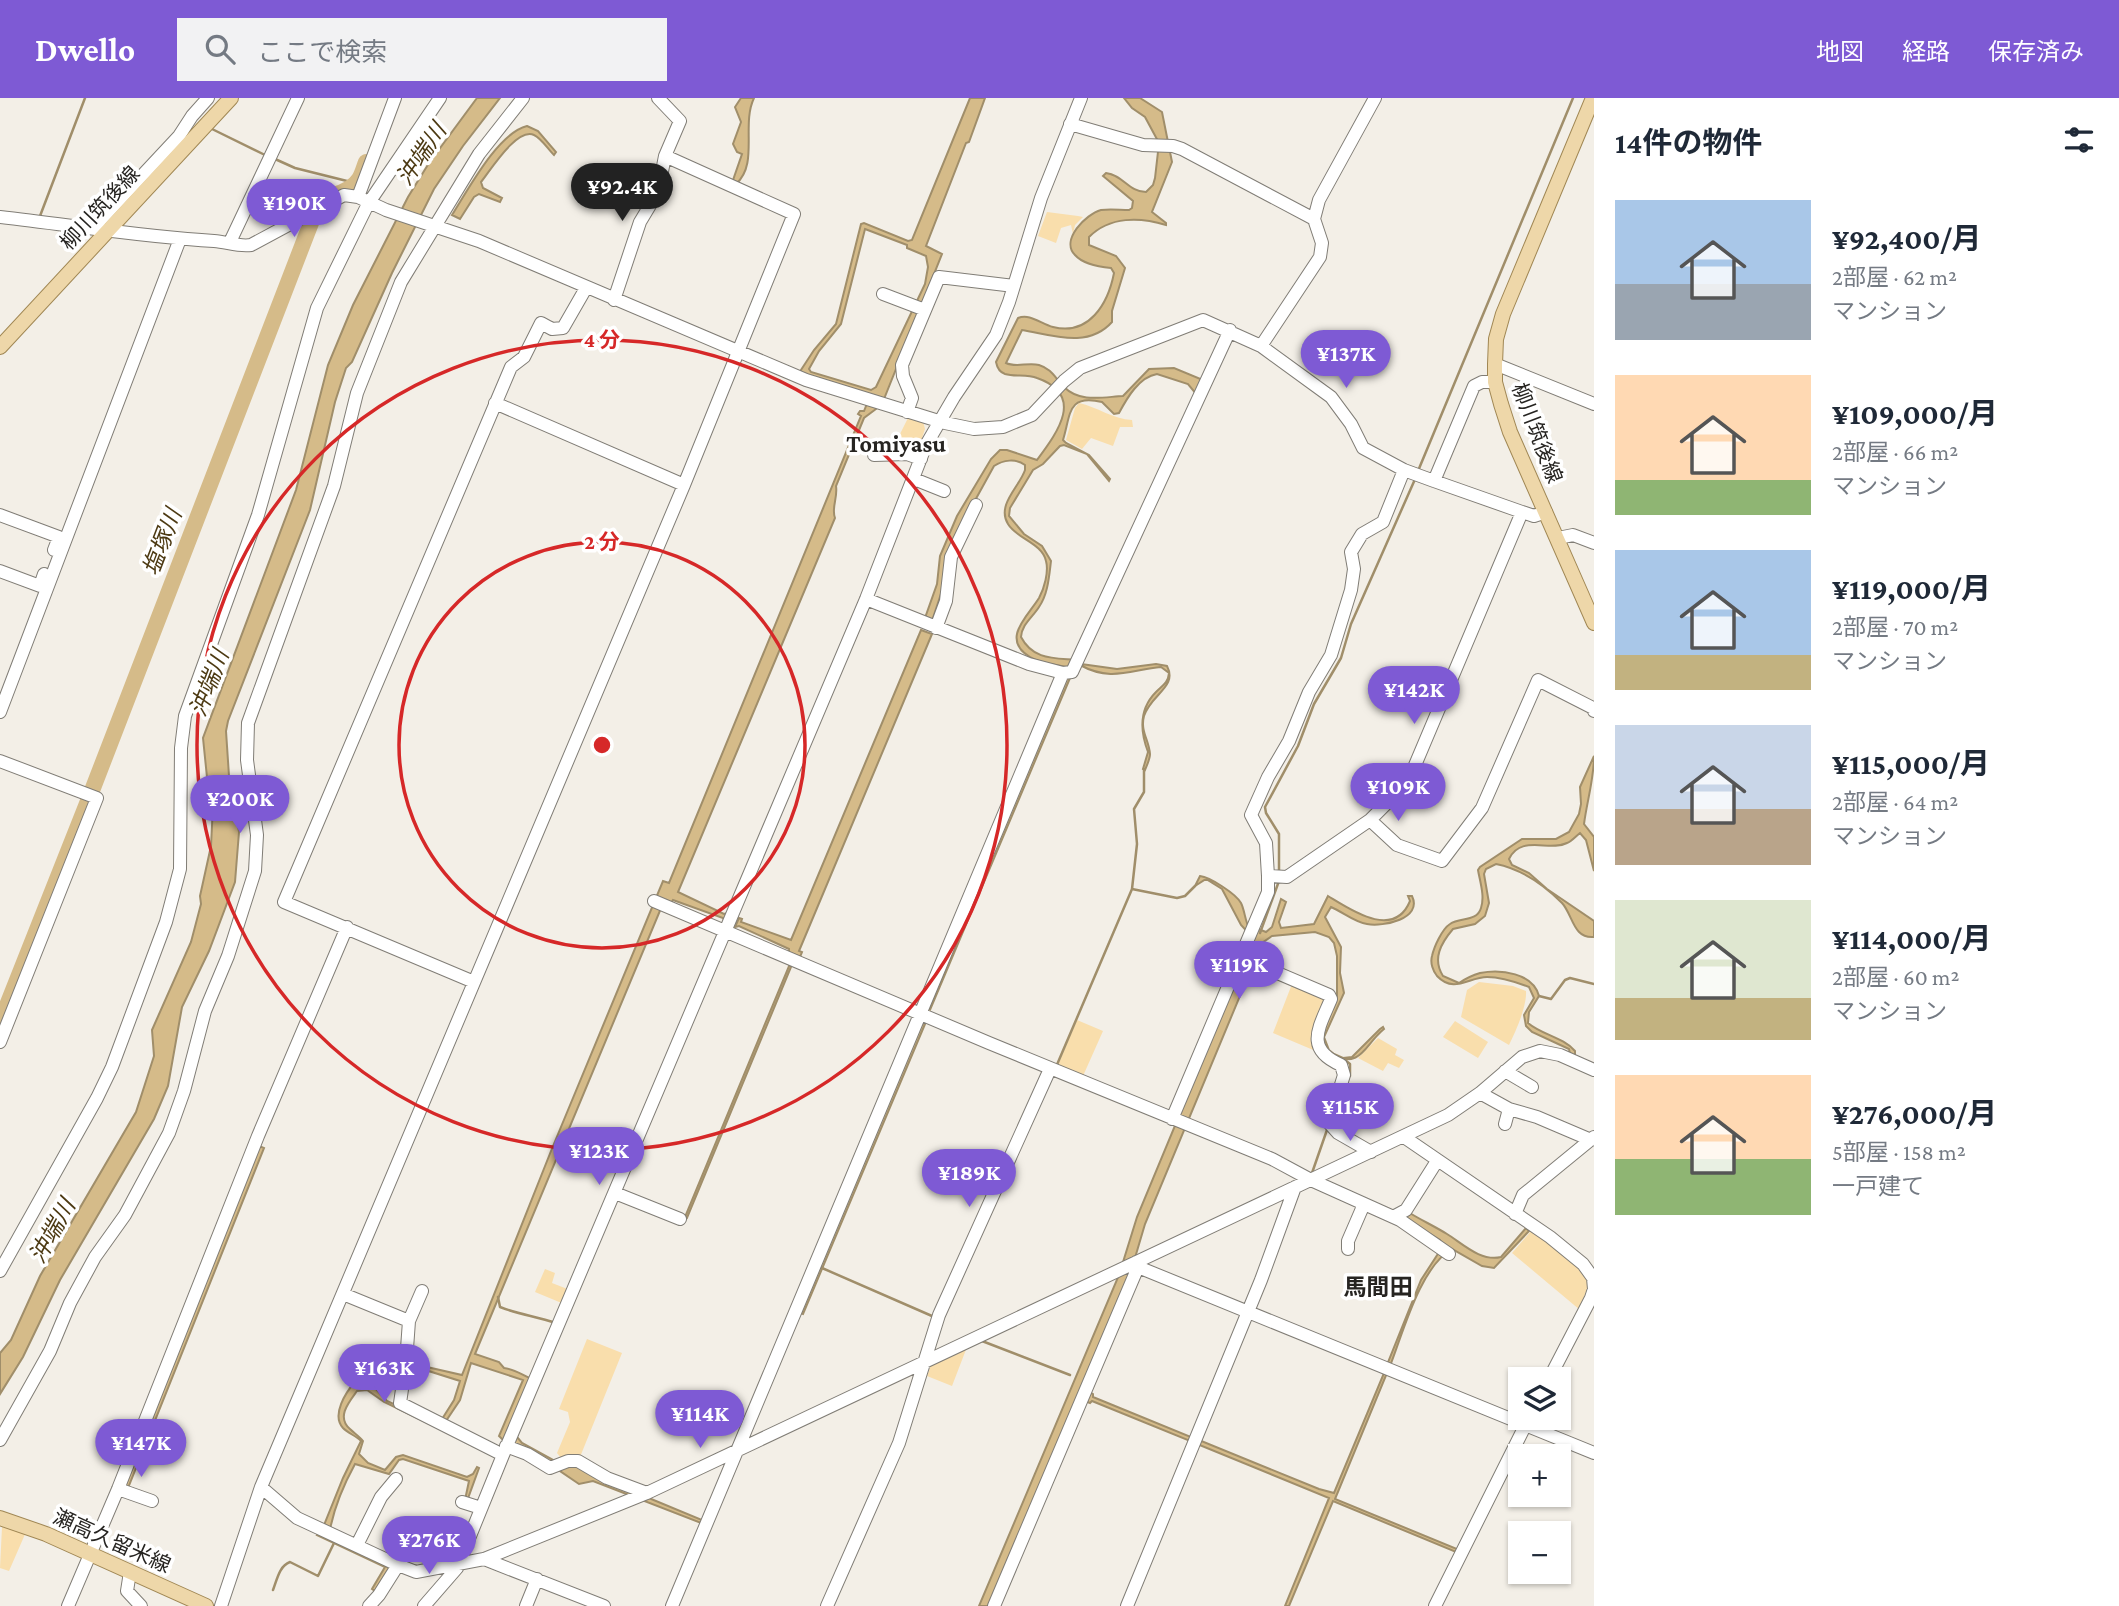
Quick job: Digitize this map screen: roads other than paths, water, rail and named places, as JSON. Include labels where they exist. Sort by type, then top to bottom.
[{"type":"main road","name":"柳川筑後線","points":[[0,347],[100,229],[231,98]]},
{"type":"main road","name":"柳川筑後線","points":[[1593,98],[1514,285],[1496,338],[1495,382],[1510,432],[1594,624]]},
{"type":"main road","name":"瀬高久留米線","points":[[0,1518],[46,1534],[206,1606]]},
{"type":"street","points":[[100,229],[208,98]]},
{"type":"street","points":[[230,242],[299,98]]},
{"type":"street","points":[[0,1271],[107,1077],[124,1041],[166,922],[180,869],[181,748],[185,716],[258,515],[317,308],[364,199],[395,98]]},
{"type":"street","points":[[364,199],[440,98]]},
{"type":"street","points":[[0,1440],[50,1351],[70,1303],[95,1257],[125,1215],[163,1145],[181,1102],[205,1011],[228,956],[256,871],[257,835],[247,760],[248,723],[334,486],[357,393],[401,282],[432,225],[479,154],[523,98]]},
{"type":"street","points":[[614,300],[640,222],[658,192],[665,156],[680,121],[658,98]]},
{"type":"street","points":[[424,1606],[449,1580],[459,1563],[866,599],[921,459],[939,422],[996,335],[1041,198],[1082,98]]},
{"type":"street","points":[[1261,346],[1320,257],[1322,243],[1314,219],[1325,186],[1375,98]]},
{"type":"street","points":[[1070,124],[1143,145],[1173,146],[1314,219]]},
{"type":"street","points":[[220,1606],[261,1486],[684,485],[794,214],[665,156]]},
{"type":"street","points":[[0,217],[180,239],[230,242],[242,246],[251,245],[344,195],[364,199],[386,210],[479,242],[806,380],[939,422],[974,429],[1003,427],[1032,415],[1080,368],[1203,320],[1261,346],[1331,397],[1351,424],[1363,448],[1404,470],[1522,512],[1534,516],[1546,512]]},
{"type":"street","points":[[0,712],[180,239]]},
{"type":"street","points":[[907,412],[912,398],[903,376],[902,365],[914,352],[925,310],[939,277],[1014,286]]},
{"type":"street","points":[[474,982],[285,902],[511,366],[524,357],[541,324],[552,329],[563,328],[586,288]]},
{"type":"street","points":[[883,294],[925,310]]},
{"type":"street","points":[[866,599],[1029,664],[1063,673],[1072,672],[1230,330]]},
{"type":"street","points":[[1495,364],[1594,404]]},
{"type":"street","points":[[1434,481],[1474,386],[1482,382],[1495,382]]},
{"type":"street","points":[[495,403],[684,485]]},
{"type":"street","points":[[874,455],[907,454],[921,459]]},
{"type":"street","points":[[1172,1119],[1268,892],[1266,842],[1251,815],[1268,777],[1289,741],[1309,692],[1331,655],[1351,590],[1354,569],[1351,552],[1362,534],[1383,522],[1404,470]]},
{"type":"street","points":[[914,479],[944,491]]},
{"type":"street","points":[[931,626],[946,601],[951,557],[976,505]]},
{"type":"street","points":[[1268,876],[1287,877],[1370,820],[1393,797],[1413,770],[1522,512]]},
{"type":"street","points":[[0,516],[59,537],[40,586],[0,571]]},
{"type":"street","points":[[1558,538],[1573,535],[1594,543]]},
{"type":"street","points":[[672,1606],[1063,673]]},
{"type":"street","points":[[1370,820],[1397,845],[1442,861],[1482,808],[1538,680],[1594,711]]},
{"type":"street","points":[[0,761],[97,798],[0,1042]]},
{"type":"street","points":[[654,901],[727,929],[1050,1069],[1272,1159],[1393,1217],[1449,1254]]},
{"type":"street","points":[[68,1606],[118,1489],[258,1136],[347,927]]},
{"type":"street","points":[[1240,957],[1329,995],[1331,999],[1316,1034],[1317,1041],[1327,1059],[1341,1065],[1344,1075],[1329,1123],[1338,1133],[1371,1152]]},
{"type":"street","points":[[261,1486],[297,1518],[416,1572],[484,1559],[647,1493],[1404,1137],[1448,1115],[1480,1093],[1522,1057],[1540,1051],[1560,1055],[1594,1070]]},
{"type":"street","points":[[827,1606],[898,1443],[939,1315],[1050,1069]]},
{"type":"street","points":[[1505,1071],[1532,1087]]},
{"type":"street","points":[[1480,1093],[1509,1109],[1592,1138],[1523,1195],[1515,1214]]},
{"type":"street","points":[[1505,1124],[1509,1109]]},
{"type":"street","points":[[1404,1137],[1550,1237],[1583,1264],[1593,1278],[1592,1299],[1555,1367]]},
{"type":"street","points":[[1393,1217],[1406,1210],[1437,1161]]},
{"type":"street","points":[[1127,1606],[1295,1187]]},
{"type":"street","points":[[615,1193],[680,1219]]},
{"type":"street","points":[[1348,1249],[1348,1241],[1364,1204]]},
{"type":"street","points":[[1136,1264],[1247,1311],[1508,1414]]},
{"type":"street","points":[[994,1606],[1136,1264]]},
{"type":"street","points":[[422,1292],[409,1321],[400,1403],[505,1451],[527,1454],[550,1468],[568,1461],[578,1461],[607,1478],[647,1493]]},
{"type":"street","points":[[342,1294],[409,1321]]},
{"type":"street","points":[[1435,1606],[1523,1430]]},
{"type":"street","points":[[1546,1430],[1594,1453]]},
{"type":"street","points":[[357,1545],[381,1497],[396,1479]]},
{"type":"street","points":[[118,1489],[152,1501]]},
{"type":"street","points":[[462,1502],[481,1508]]},
{"type":"street","points":[[484,1559],[604,1606]]},
{"type":"street","points":[[369,1606],[398,1565]]},
{"type":"street","points":[[130,1572],[127,1591],[141,1606]]},
{"type":"street","points":[[526,1606],[537,1579]]},
{"type":"waterway","points":[[40,216],[85,98]]},
{"type":"waterway","points":[[1418,471],[1573,98]]},
{"type":"waterway","points":[[212,129],[265,155]]},
{"type":"waterway","points":[[275,159],[295,168],[355,183]]},
{"type":"waterway","name":"塩塚川","points":[[0,1023],[316,210],[325,200],[355,184],[366,162]]},
{"type":"waterway","points":[[1279,874],[1279,834],[1265,807],[1298,746],[1314,704],[1341,658],[1351,624],[1416,477]]},
{"type":"waterway","points":[[1056,1067],[1132,889],[1137,844],[1134,809],[1144,792],[1144,769]]},
{"type":"waterway","points":[[1260,933],[1279,881]]},
{"type":"waterway","points":[[1132,889],[1177,898],[1185,896],[1195,886]]},
{"type":"waterway","points":[[1539,996],[1551,999],[1565,980],[1570,978],[1594,984]]},
{"type":"waterway","points":[[1345,1060],[1350,1064],[1350,1076]]},
{"type":"waterway","points":[[1312,1173],[1328,1127]]},
{"type":"waterway","points":[[822,1268],[932,1316]]},
{"type":"waterway","points":[[498,1297],[500,1307],[556,1323]]},
{"type":"waterway","points":[[982,1341],[1070,1375]]},
{"type":"waterway","points":[[273,1590],[281,1570],[290,1562],[318,1576],[334,1543]]},
{"type":"district","name":"Tomiyasu","points":[[896,444]]},
{"type":"district","name":"馬間田","points":[[1378,1287]]},
{"type":"water label","name":"沖端川","points":[[421,154]]},
{"type":"water label","name":"沖端川","points":[[209,683]]},
{"type":"water label","name":"沖端川","points":[[52,1231]]}]
